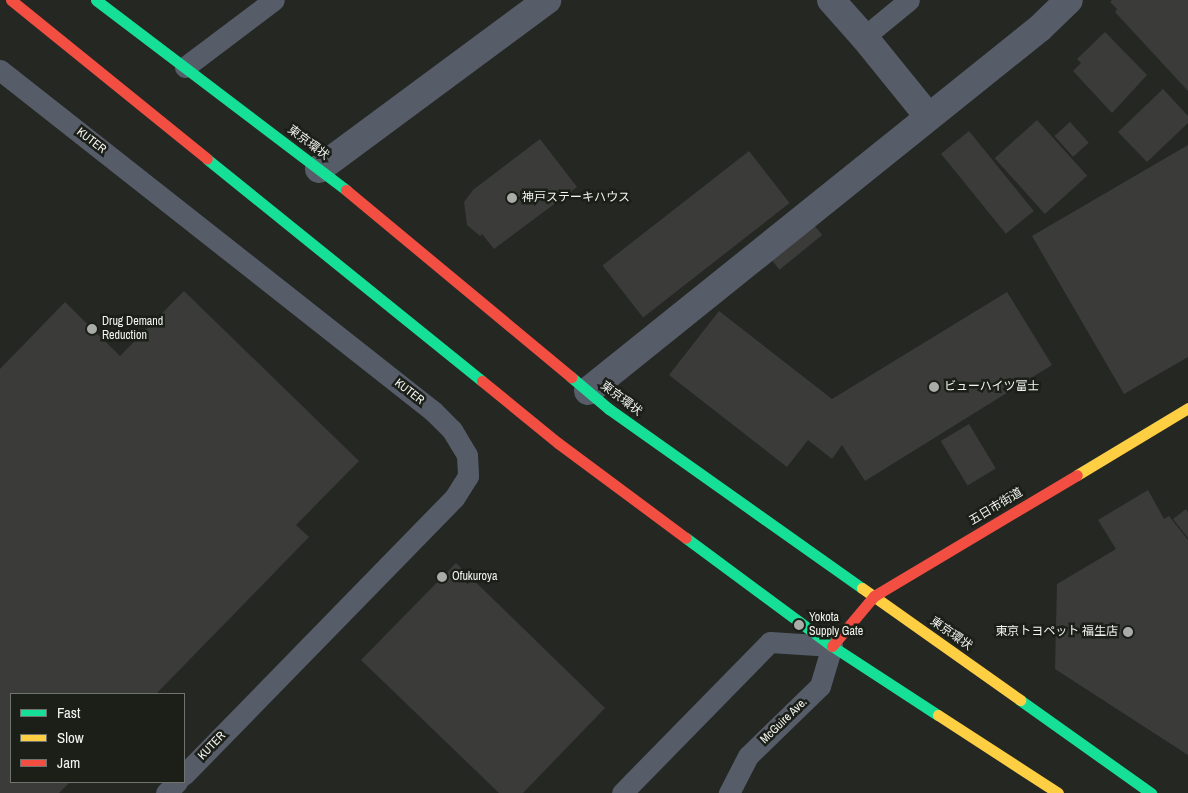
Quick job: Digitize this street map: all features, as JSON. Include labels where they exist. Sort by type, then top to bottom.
[{"type":"main road","points":[[11,0],[558,443],[832,646],[1058,793]]},
{"type":"main road","name":"東京環状","points":[[96,0],[319,169],[617,415],[1151,793]]},
{"type":"main road","name":"五日市街道","points":[[832,646],[874,596],[1188,408]]},
{"type":"street","points":[[319,169],[547,0]]},
{"type":"street","points":[[831,0],[864,37],[928,116]]},
{"type":"street","points":[[588,391],[928,116],[1040,28],[1069,0]]},
{"type":"lane","points":[[186,67],[274,0]]},
{"type":"lane","points":[[864,37],[909,0]]},
{"type":"lane","name":"KUTER","points":[[0,70],[433,411],[452,430],[466,455],[468,476],[454,498],[185,774]]},
{"type":"lane","points":[[622,793],[770,642],[832,646]]},
{"type":"lane","name":"McGuire Ave.","points":[[729,793],[748,756],[820,686],[832,646]]},
{"type":"lane","points":[[166,793],[176,783]]},
{"type":"building","points":[[1112,0],[1188,0],[1188,91],[1115,12],[1117,9],[1110,2]]},
{"type":"building","points":[[1105,32],[1147,75],[1112,113],[1073,71],[1081,63],[1077,59]]},
{"type":"building","points":[[1163,89],[1188,116],[1188,123],[1147,162],[1118,132]]},
{"type":"building","points":[[1037,120],[1087,176],[1045,214],[995,158]]},
{"type":"building","points":[[1070,122],[1089,143],[1073,157],[1054,136]]},
{"type":"building","points":[[969,131],[1034,211],[1006,234],[941,154]]},
{"type":"building","points":[[540,139],[577,187],[494,249],[482,234],[480,236],[467,225],[464,202],[473,190]]},
{"type":"building","points":[[1188,145],[1188,357],[1124,394],[1032,236]]},
{"type":"building","points":[[749,151],[790,203],[643,318],[602,266]]},
{"type":"building","points":[[814,225],[822,235],[779,270],[771,260]]},
{"type":"building","points":[[184,291],[359,461],[296,525],[309,537],[157,693],[10,693],[10,783],[69,783],[59,793],[0,793],[0,369],[65,302],[120,356]]},
{"type":"building","name":"ビューハイツ富士","points":[[1007,292],[1052,365],[865,481],[842,445],[832,459],[808,440],[787,467],[669,375],[719,311],[832,399]]},
{"type":"building","points":[[969,424],[996,469],[967,486],[941,441]]},
{"type":"building","points":[[1148,490],[1164,519],[1169,516],[1188,540],[1188,755],[1055,669],[1057,584],[1116,549],[1098,520]]},
{"type":"building","points":[[1186,509],[1188,512],[1188,538],[1173,519]]},
{"type":"building","points":[[456,563],[605,708],[523,793],[499,793],[361,660]]},
{"type":"traffic: fast","points":[[96,0],[346,190]]},
{"type":"traffic: fast","points":[[207,159],[482,381]]},
{"type":"traffic: fast","points":[[571,377],[609,409],[862,588]]},
{"type":"traffic: fast","points":[[686,538],[832,646],[938,715]]},
{"type":"traffic: fast","points":[[1020,700],[1151,793]]},
{"type":"traffic: slow","points":[[1077,475],[1188,408]]},
{"type":"traffic: slow","points":[[862,588],[1020,700]]},
{"type":"traffic: slow","points":[[938,715],[1058,793]]},
{"type":"traffic: jam","points":[[11,0],[207,159]]},
{"type":"traffic: jam","points":[[346,190],[571,377]]},
{"type":"traffic: jam","points":[[482,381],[558,443],[686,538]]},
{"type":"traffic: jam","points":[[832,646],[874,596],[1077,475]]},
{"type":"place","name":"神戸ステーキハウス","points":[[512,198]]},
{"type":"place","name":"Drug Demand Reduction","points":[[92,329]]},
{"type":"place","name":"ビューハイツ富士","points":[[934,387]]},
{"type":"place","name":"Ofukuroya","points":[[442,577]]},
{"type":"place","name":"Yokota Supply Gate","points":[[799,625]]},
{"type":"place","name":"東京トヨペット 福生店","points":[[1128,632]]}]
